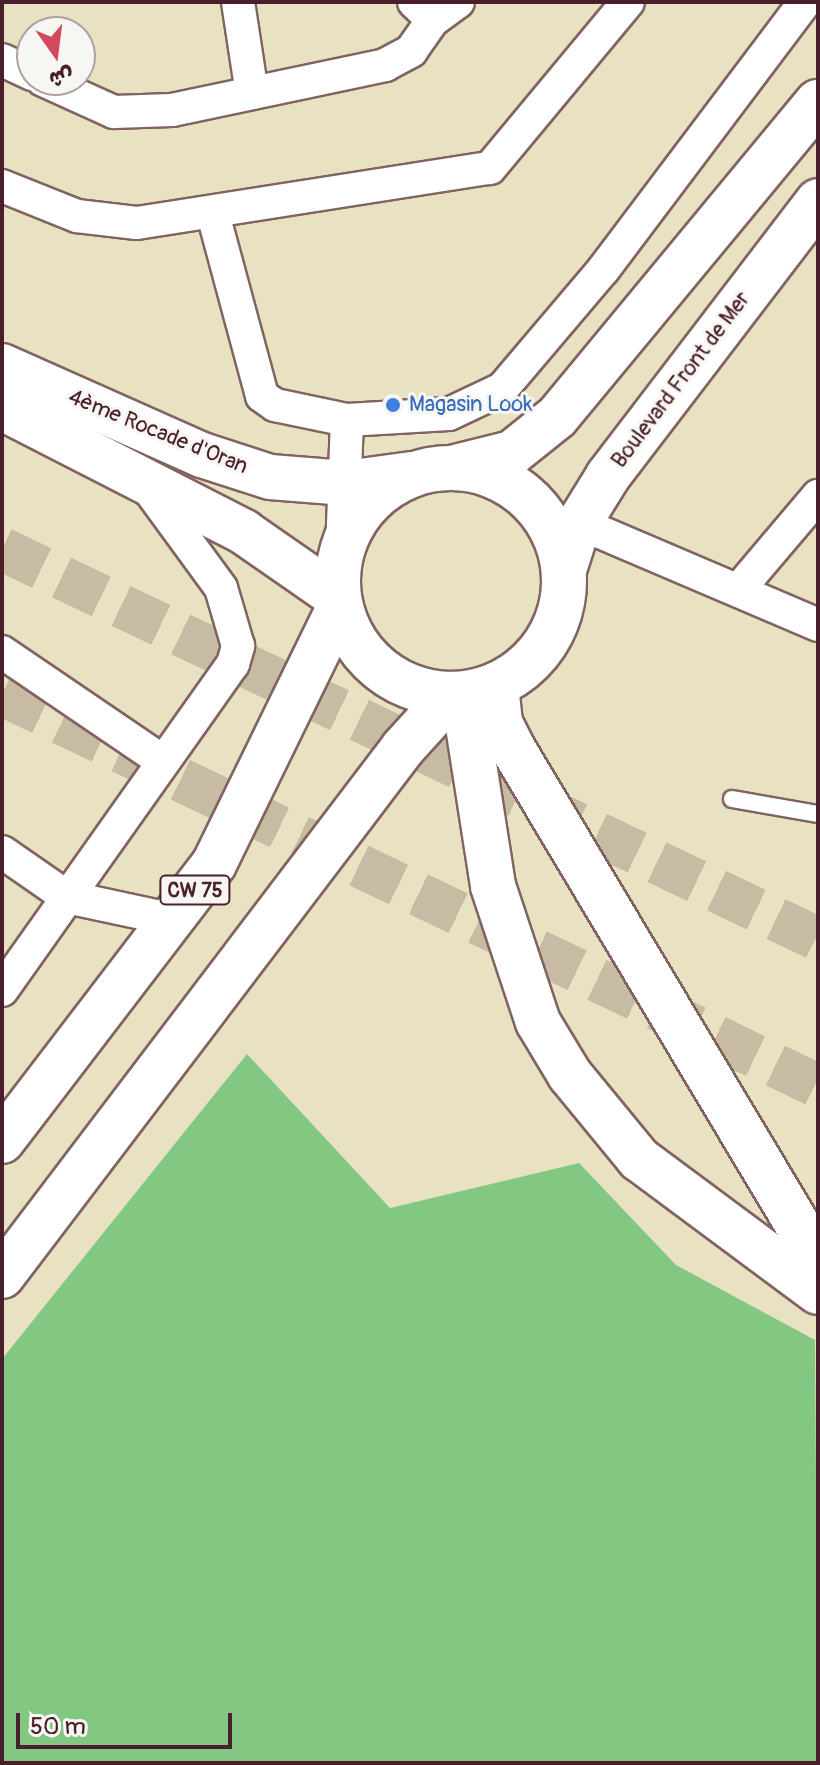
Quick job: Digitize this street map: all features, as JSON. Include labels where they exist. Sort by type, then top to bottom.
[{"type":"main road","points":[[818,102],[557,417],[512,453],[434,471],[369,503],[342,550],[337,602],[358,646],[383,672],[416,689],[470,691],[500,723],[818,1259]]},
{"type":"main road","name":"Boulevard Front de Mer","points":[[564,570],[579,523],[818,201]]},
{"type":"main road","name":"4ème Rocade d'Oran","points":[[2,366],[202,455],[270,477],[346,483],[434,471]]},
{"type":"main road","name":"4ème Rocade d'Oran","points":[[5,415],[244,532],[337,602]]},
{"type":"main road","points":[[2,1276],[470,691],[541,650],[559,612],[564,570],[557,538],[517,488],[434,471]]},
{"type":"main road","name":"CW 75","points":[[2,1141],[174,920],[264,770],[337,602]]},
{"type":"main road","points":[[470,691],[493,886],[538,1022],[570,1075],[639,1159],[818,1292]]},
{"type":"street","points":[[238,2],[252,93]]},
{"type":"street","points":[[2,186],[109,222],[213,214],[490,168],[628,2]]},
{"type":"street","points":[[213,214],[262,396],[275,405],[347,420],[449,414],[502,389],[603,270],[805,2]]},
{"type":"street","points":[[87,96],[134,113],[252,93],[385,65],[411,51],[435,8]]},
{"type":"street","points":[[342,550],[347,420]]},
{"type":"street","points":[[2,990],[161,760],[227,678],[238,646],[221,588],[146,485]]},
{"type":"street","points":[[740,588],[818,496]]},
{"type":"street","points":[[579,523],[740,588],[818,625]]},
{"type":"street","points":[[2,652],[161,760]]},
{"type":"street","points":[[2,852],[67,897],[174,920]]},
{"type":"lane","points":[[732,799],[818,814]]},
{"type":"green space","points":[[247,1054],[390,1208],[579,1163],[676,1265],[815,1340],[818,1763],[2,1763],[2,1359]]},
{"type":"tunnel","points":[[2,549],[818,939]]},
{"type":"tunnel","points":[[2,694],[818,1086]]},
{"type":"place","name":"Magasin Look","points":[[393,405]]}]
